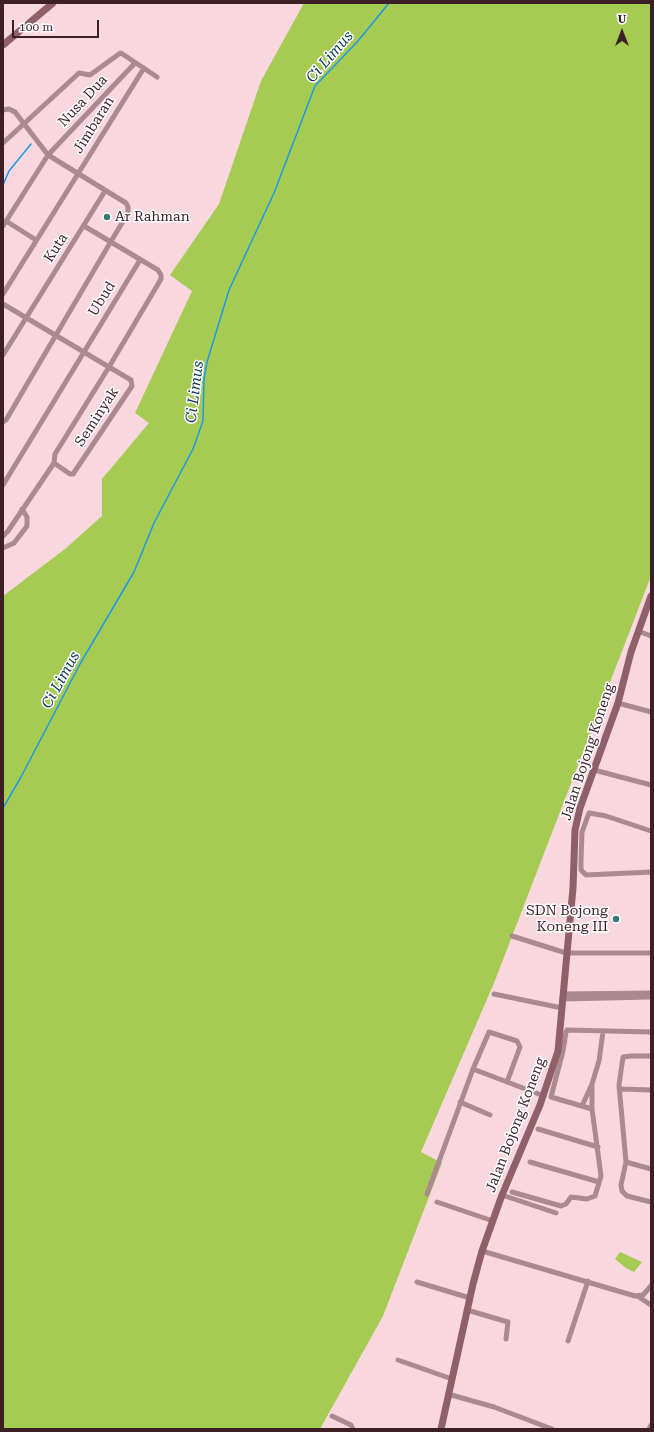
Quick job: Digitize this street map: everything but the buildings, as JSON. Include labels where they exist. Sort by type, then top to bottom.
[{"type":"street","points":[[3,45],[53,3]]},
{"type":"street","name":"Nusa Dua","points":[[24,124],[78,73],[90,76],[121,53],[157,76]]},
{"type":"street","name":"Nusa Dua","points":[[48,155],[135,63]]},
{"type":"street","name":"Jimbaran","points":[[77,174],[144,68]]},
{"type":"street","points":[[3,110],[12,110],[48,155],[126,203],[128,207],[128,213],[4,421]]},
{"type":"street","points":[[3,143],[24,124]]},
{"type":"street","points":[[3,226],[48,155]]},
{"type":"street","name":"Kuta","points":[[3,294],[77,174]]},
{"type":"street","name":"Kuta","points":[[26,317],[105,191]]},
{"type":"street","points":[[6,221],[36,240]]},
{"type":"street","points":[[3,304],[109,367],[159,284],[162,275],[158,270],[110,243],[84,226]]},
{"type":"street","name":"Ubud","points":[[84,352],[140,260]]},
{"type":"street","points":[[3,355],[26,317]]},
{"type":"street","points":[[3,485],[84,352]]},
{"type":"street","name":"Seminyak","points":[[109,367],[131,380],[132,386],[76,472],[70,474],[54,463],[55,454],[109,367]]},
{"type":"street","points":[[3,536],[8,531],[54,463]]},
{"type":"street","points":[[3,548],[14,543],[27,526],[27,517],[22,509]]},
{"type":"street","name":"Jalan Bojong Koneng","points":[[441,1429],[467,1310],[482,1251],[502,1196],[544,1096],[558,1051],[573,888],[575,830],[580,808],[618,703],[638,631],[651,596]]},
{"type":"street","points":[[638,631],[651,636]]},
{"type":"street","points":[[618,703],[651,712]]},
{"type":"street","points":[[594,770],[651,785]]},
{"type":"street","points":[[651,831],[606,816],[590,813],[582,832],[581,860],[582,872],[586,875],[651,872]]},
{"type":"street","points":[[512,936],[567,953],[651,953]]},
{"type":"street","points":[[563,997],[619,996],[651,993]]},
{"type":"street","points":[[494,994],[562,1008]]},
{"type":"street","points":[[619,996],[651,998]]},
{"type":"street","points":[[592,1109],[551,1097],[567,1030],[651,1032]]},
{"type":"street","points":[[427,1194],[460,1102],[489,1032],[517,1041],[520,1047],[506,1082]]},
{"type":"street","points":[[582,1106],[592,1084],[603,1032]]},
{"type":"street","points":[[651,1056],[623,1057],[621,1062],[619,1089],[626,1162],[621,1185],[622,1191],[627,1196],[651,1202]]},
{"type":"street","points":[[473,1069],[544,1096]]},
{"type":"street","points":[[512,1192],[561,1206],[566,1204],[569,1198],[573,1196],[592,1198],[595,1196],[599,1182],[600,1170],[592,1109],[592,1084]]},
{"type":"street","points":[[619,1089],[651,1090]]},
{"type":"street","points":[[460,1102],[490,1115]]},
{"type":"street","points":[[538,1129],[598,1147]]},
{"type":"street","points":[[530,1162],[599,1182]]},
{"type":"street","points":[[626,1162],[651,1169]]},
{"type":"street","points":[[502,1196],[556,1213]]},
{"type":"street","points":[[437,1202],[493,1221]]},
{"type":"street","points":[[482,1251],[588,1281],[638,1297],[651,1305]]},
{"type":"street","points":[[568,1341],[588,1281]]},
{"type":"street","points":[[417,1282],[470,1298]]},
{"type":"street","points":[[638,1297],[647,1292],[651,1286]]},
{"type":"street","points":[[467,1310],[508,1322],[506,1339]]},
{"type":"street","points":[[398,1360],[452,1379]]},
{"type":"street","points":[[448,1394],[494,1407],[552,1429]]},
{"type":"street","points":[[332,1416],[352,1425],[353,1429]]},
{"type":"street","points":[[649,1429],[651,1425]]},
{"type":"green space","points":[[304,3],[651,3],[651,576],[494,983],[421,1152],[442,1163],[383,1316],[320,1429],[3,1429],[3,596],[65,549],[102,516],[102,479],[149,423],[135,413],[192,291],[170,275],[219,204],[261,81]]},
{"type":"green space","points":[[620,1252],[642,1262],[634,1272],[626,1268],[615,1259]]},
{"type":"waterway","name":"Ci Limus","points":[[3,808],[21,777],[80,664],[134,572],[154,523],[193,449],[203,421],[204,379],[207,362],[229,290],[274,193],[315,86],[358,41],[389,3]]},
{"type":"waterway","points":[[3,185],[9,171],[31,144]]},
{"type":"place","name":"Ar Rahman","points":[[107,217]]},
{"type":"place","name":"SDN Bojong Koneng III","points":[[616,919]]}]
